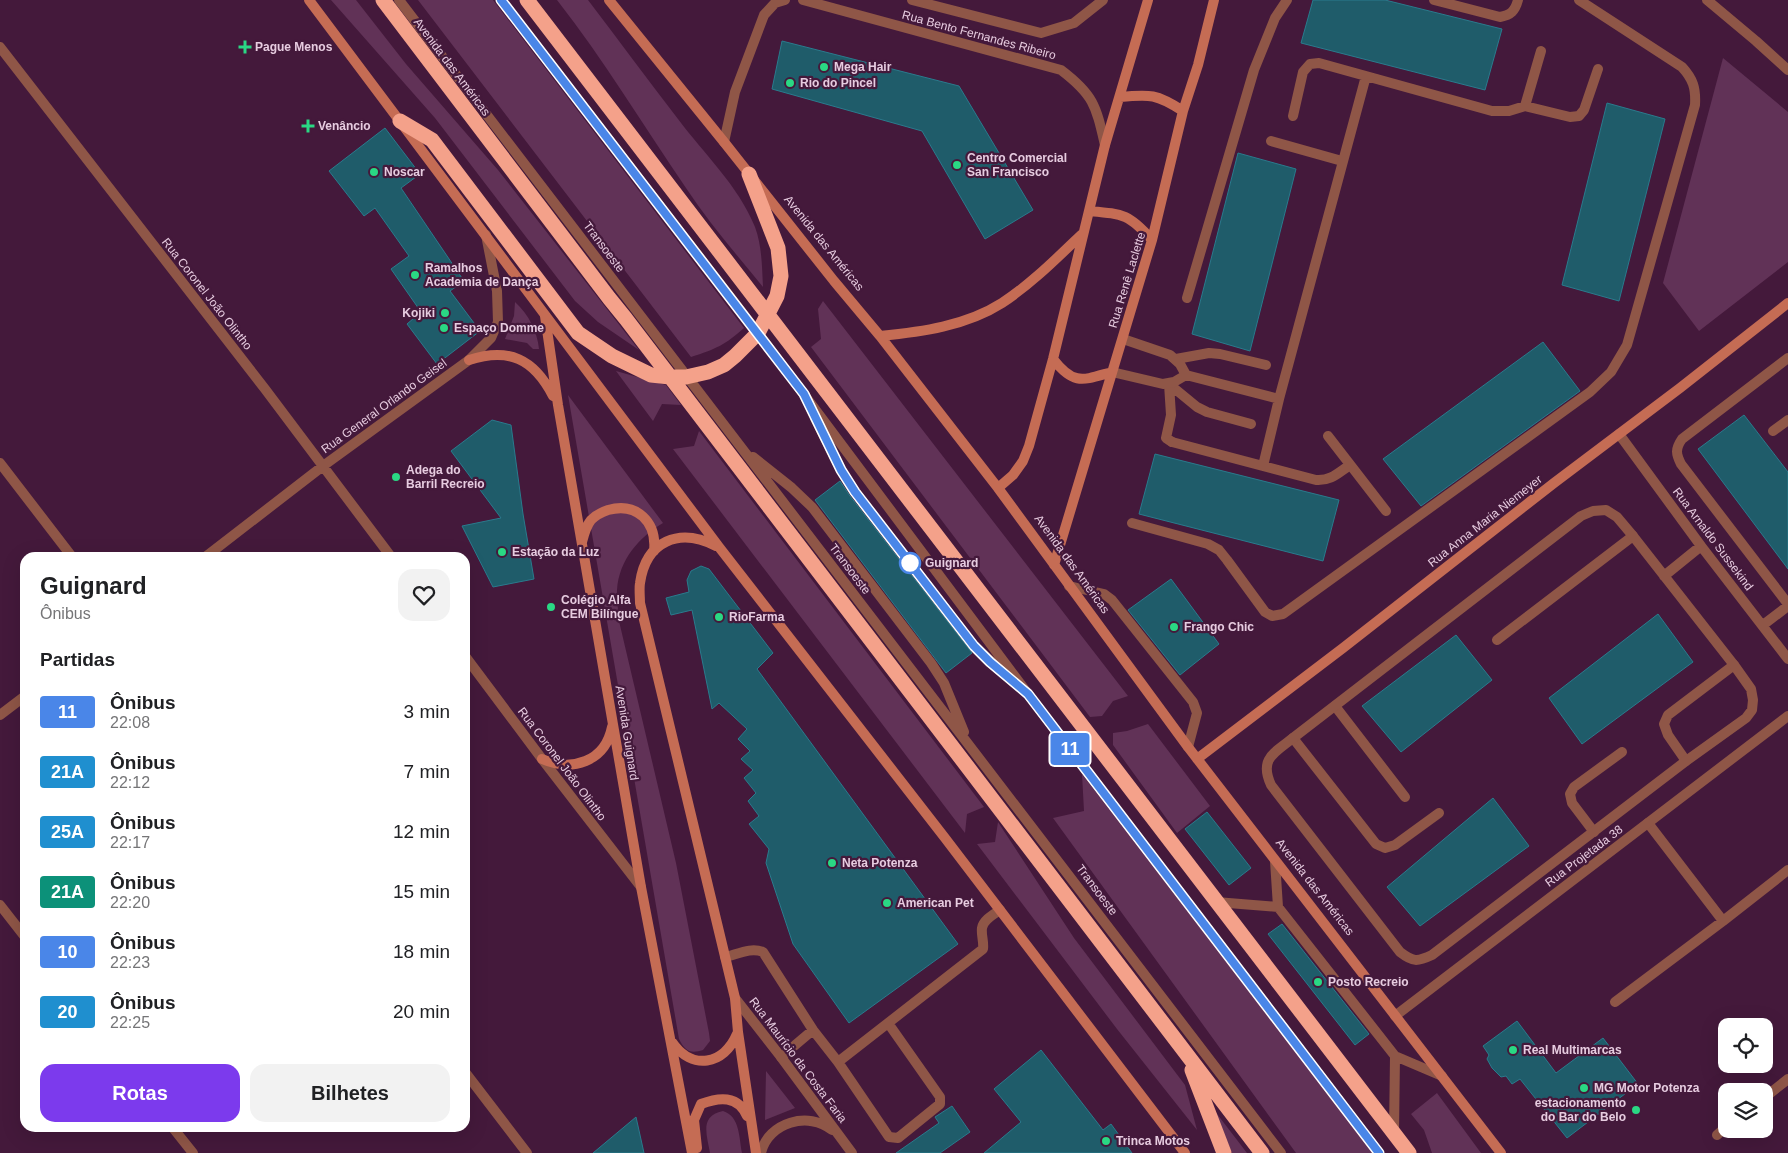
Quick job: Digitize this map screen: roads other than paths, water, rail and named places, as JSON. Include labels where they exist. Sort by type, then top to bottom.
[{"type":"highway","name":"Avenida das Américas","points":[[383,0],[1262,1153]]},
{"type":"highway","points":[[527,0],[1409,1153]]},
{"type":"highway","points":[[400,121],[432,140],[578,333],[612,356],[651,375],[686,377],[708,372],[724,365],[758,333],[768,315],[776,296],[781,276],[778,248],[749,174]]},
{"type":"highway","points":[[1186,1054],[1224,1153]]},
{"type":"street","points":[[309,0],[719,547],[1185,1153]]},
{"type":"street","name":"Transoeste","points":[[399,0],[1281,1153]]},
{"type":"street","points":[[501,0],[758,333],[1028,694],[1379,1153]]},
{"type":"street","name":"Avenida das Américas","points":[[609,0],[880,336],[998,488],[1197,760],[1501,1153]]},
{"type":"street","points":[[724,142],[735,92],[764,15],[775,4],[785,0]]},
{"type":"street","name":"Rua Bento Fernandes Ribeiro","points":[[803,0],[1061,70],[1078,83],[1090,98],[1098,115],[1105,145]]},
{"type":"street","name":"Rua Bento Fernandes Ribeiro","points":[[912,0],[1041,34],[1074,23],[1103,0]]},
{"type":"street","points":[[998,488],[1013,475],[1023,461],[1029,446],[1053,359],[1105,145],[1148,0]]},
{"type":"street","name":"Rua Renê Laclette","points":[[1054,565],[1152,240],[1182,112],[1198,65],[1214,0]]},
{"type":"street","points":[[1187,298],[1254,70],[1275,18],[1287,0]]},
{"type":"street","points":[[1434,0],[1500,17],[1510,15],[1516,7],[1518,0]]},
{"type":"street","points":[[1132,523],[1208,544],[1219,550],[1265,612],[1272,616],[1283,614],[1590,392],[1611,372],[1627,345],[1696,104],[1696,90],[1691,77],[1682,67],[1579,0]]},
{"type":"street","points":[[1707,0],[1788,70]]},
{"type":"street","name":"Rua Coronel João Olintho","points":[[0,47],[388,552]]},
{"type":"street","points":[[1525,106],[1540,50]]},
{"type":"street","points":[[1293,116],[1303,72],[1310,64],[1319,63],[1492,111],[1509,111],[1525,106],[1570,117],[1579,116],[1584,110],[1598,69]]},
{"type":"street","points":[[1263,466],[1279,399],[1366,76]]},
{"type":"street","points":[[1120,96],[1145,94],[1158,97],[1182,112]]},
{"type":"street","points":[[1271,141],[1342,161]]},
{"type":"street","points":[[1089,211],[1128,217],[1140,226],[1152,240]]},
{"type":"street","name":"Rua General Orlando Geisel","points":[[212,552],[323,466],[468,360],[491,338],[498,322],[497,291],[486,234]]},
{"type":"street","points":[[880,336],[917,332],[957,322],[980,314],[1002,303],[1047,268],[1082,235]]},
{"type":"street","name":"Rua Anna Maria Niemeyer","points":[[1197,760],[1788,303]]},
{"type":"street","name":"Avenida Guignard","points":[[545,315],[558,405],[641,887],[692,1153]]},
{"type":"street","points":[[1123,338],[1170,355],[1176,359],[1186,375]]},
{"type":"street","points":[[1176,359],[1209,353],[1266,365]]},
{"type":"street","points":[[468,360],[486,355],[504,355],[521,360],[536,370],[548,385],[558,405]]},
{"type":"street","points":[[1763,625],[1788,604],[1681,464],[1677,456],[1676,447],[1682,439],[1788,358]]},
{"type":"street","points":[[1053,359],[1063,372],[1074,378],[1088,379],[1112,372],[1168,384],[1186,375],[1279,399]]},
{"type":"street","points":[[1168,384],[1196,407],[1207,412],[1251,424]]},
{"type":"street","points":[[1168,384],[1171,415],[1166,438],[1172,442],[1316,480],[1325,481],[1332,478],[1350,465]]},
{"type":"street","points":[[804,394],[841,470],[855,492],[974,646],[1028,694]]},
{"type":"street","points":[[1773,431],[1788,420]]},
{"type":"street","name":"Rua Arnaldo Sussekind","points":[[1619,434],[1701,546],[1788,659]]},
{"type":"street","points":[[1328,436],[1386,511]]},
{"type":"street","points":[[741,447],[792,488],[812,507],[932,663],[944,683],[970,746]]},
{"type":"street","points":[[0,463],[68,552]]},
{"type":"street","points":[[582,544],[585,530],[592,520],[603,512],[618,508],[632,509],[643,516],[651,527],[655,541],[654,551],[644,568],[640,584],[640,603],[735,998],[738,1032],[756,1153]]},
{"type":"street","points":[[1606,510],[1617,517],[1633,536],[1734,665],[1750,690],[1753,700],[1752,710],[1746,718],[1686,761],[1432,955],[1421,960],[1410,960],[1400,952],[1272,785],[1267,775],[1266,763],[1272,754],[1581,516],[1593,511],[1606,510]]},
{"type":"street","points":[[654,551],[670,540],[686,536],[703,539],[719,547]]},
{"type":"street","points":[[1497,640],[1633,536]]},
{"type":"street","points":[[1664,576],[1701,546]]},
{"type":"street","points":[[1069,586],[1104,594],[1112,600],[1193,702],[1198,713],[1188,747]]},
{"type":"street","name":"Rua Coronel João Olintho","points":[[470,663],[641,887]]},
{"type":"street","points":[[1686,761],[1668,735],[1664,724],[1668,715],[1734,665]]},
{"type":"street","points":[[0,715],[20,700]]},
{"type":"street","points":[[1335,706],[1405,797]]},
{"type":"street","name":"Rua Projetada 38","points":[[1396,1016],[1788,716]]},
{"type":"street","points":[[542,759],[554,764],[568,766],[582,763],[604,747],[610,734],[612,721]]},
{"type":"street","points":[[1293,738],[1376,844],[1385,848],[1395,845],[1439,812]]},
{"type":"street","points":[[1594,832],[1572,803],[1570,794],[1574,787],[1622,752]]},
{"type":"street","points":[[1648,823],[1723,921]]},
{"type":"street","points":[[1275,861],[1278,907],[1395,1056],[1442,1076]]},
{"type":"street","points":[[1615,1002],[1788,870]]},
{"type":"street","points":[[1216,902],[1278,907]]},
{"type":"street","points":[[0,905],[20,931]]},
{"type":"street","points":[[838,1062],[982,948],[984,943],[982,927],[985,922],[1000,910]]},
{"type":"street","points":[[726,957],[757,949],[763,952],[813,1030],[838,1062],[890,1138],[898,1138],[940,1104],[940,1097],[888,1024]]},
{"type":"street","name":"Rua Maurício da Costa Faria","points":[[735,998],[781,1056],[852,1153]]},
{"type":"street","points":[[781,1056],[813,1030]]},
{"type":"street","points":[[670,1039],[678,1051],[692,1059],[706,1061],[721,1056],[732,1046],[738,1032]]},
{"type":"street","points":[[1394,1134],[1395,1056]]},
{"type":"street","points":[[470,1079],[527,1153]]},
{"type":"street","points":[[1773,1091],[1788,1079]]},
{"type":"street","points":[[698,1153],[694,1120],[701,1104],[715,1098],[730,1100],[744,1108],[751,1123]]},
{"type":"street","name":"Rua Maurício da Costa Faria","points":[[761,1153],[762,1148],[773,1132],[789,1122],[808,1120],[826,1125],[840,1138]]},
{"type":"street","points":[[177,1132],[193,1153]]},
{"type":"place","name":"Pague Menos","points":[[245,47]]},
{"type":"place","name":"Mega Hair","points":[[824,67]]},
{"type":"place","name":"Rio do Pincel","points":[[790,83]]},
{"type":"place","name":"Venâncio","points":[[308,126]]},
{"type":"place","name":"Centro Comercial San Francisco","points":[[957,165]]},
{"type":"place","name":"Noscar","points":[[374,172]]},
{"type":"place","name":"Ramalhos Academia de Dança","points":[[415,275]]},
{"type":"place","name":"Kojiki","points":[[445,313]]},
{"type":"place","name":"Espaço Domme","points":[[444,328]]},
{"type":"place","name":"Adega do Barril Recreio","points":[[396,477]]},
{"type":"place","name":"Estação da Luz","points":[[502,552]]},
{"type":"place","name":"Guignard","points":[[910,563]]},
{"type":"place","name":"Colégio Alfa CEM Bilíngue","points":[[551,607]]},
{"type":"place","name":"RioFarma","points":[[719,617]]},
{"type":"place","name":"Frango Chic","points":[[1174,627]]},
{"type":"place","name":"Neta Potenza","points":[[832,863]]},
{"type":"place","name":"American Pet","points":[[887,903]]},
{"type":"place","name":"Posto Recreio","points":[[1318,982]]},
{"type":"place","name":"Real Multimarcas","points":[[1513,1050]]},
{"type":"place","name":"MG Motor Potenza","points":[[1584,1088]]},
{"type":"place","name":"estacionamento do Bar do Belo","points":[[1636,1110]]},
{"type":"place","name":"Trinca Motos","points":[[1106,1141]]}]
